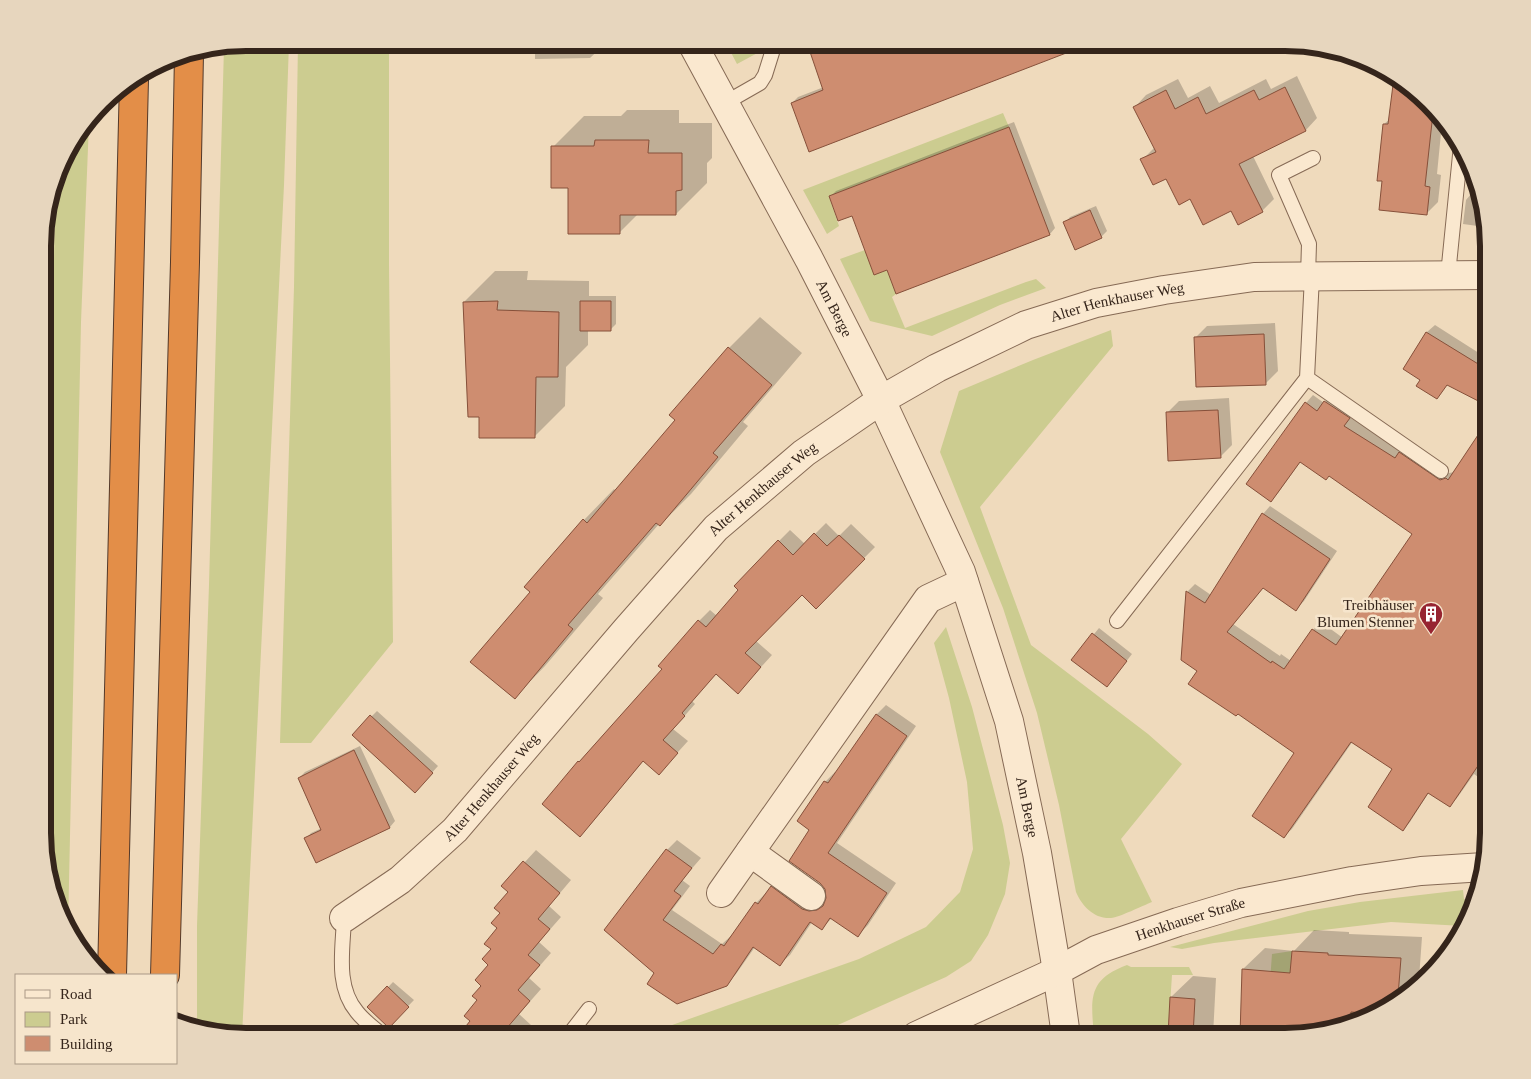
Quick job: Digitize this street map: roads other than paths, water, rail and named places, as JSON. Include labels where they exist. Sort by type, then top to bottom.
[{"type":"highway","points":[[165,974],[185,272],[189,60]]},
{"type":"highway","points":[[112,974],[134,87]]},
{"type":"street","name":"Am Berge","points":[[696,51],[809,259],[881,400],[961,572],[1009,721],[1037,852],[1065,1028]]},
{"type":"street","name":"Alter Henkhauser Weg","points":[[344,918],[400,880],[455,830],[716,528],[804,454],[881,400],[937,368],[1026,325],[1096,303],[1164,290],[1254,277],[1480,275]]},
{"type":"street","points":[[721,893],[928,599],[964,582]]},
{"type":"street","points":[[750,852],[811,896]]},
{"type":"street","name":"Henkhauser Straße","points":[[933,1028],[1057,971],[1096,950],[1241,903],[1352,880],[1477,868]]},
{"type":"lane","points":[[725,103],[760,83],[765,75],[772,51]]},
{"type":"lane","points":[[1117,621],[1307,378],[1309,244],[1279,175],[1313,158]]},
{"type":"lane","points":[[1448,275],[1460,159]]},
{"type":"lane","points":[[1307,378],[1441,471]]},
{"type":"lane","points":[[344,918],[341,973],[347,996],[357,1012],[374,1028]]},
{"type":"lane","points":[[574,1028],[589,1008]]},
{"type":"lane","points":[[362,1017],[365,1028]]},
{"type":"place","name":"Treibhäuser Blumen Stenner","points":[[1431,635]]}]
